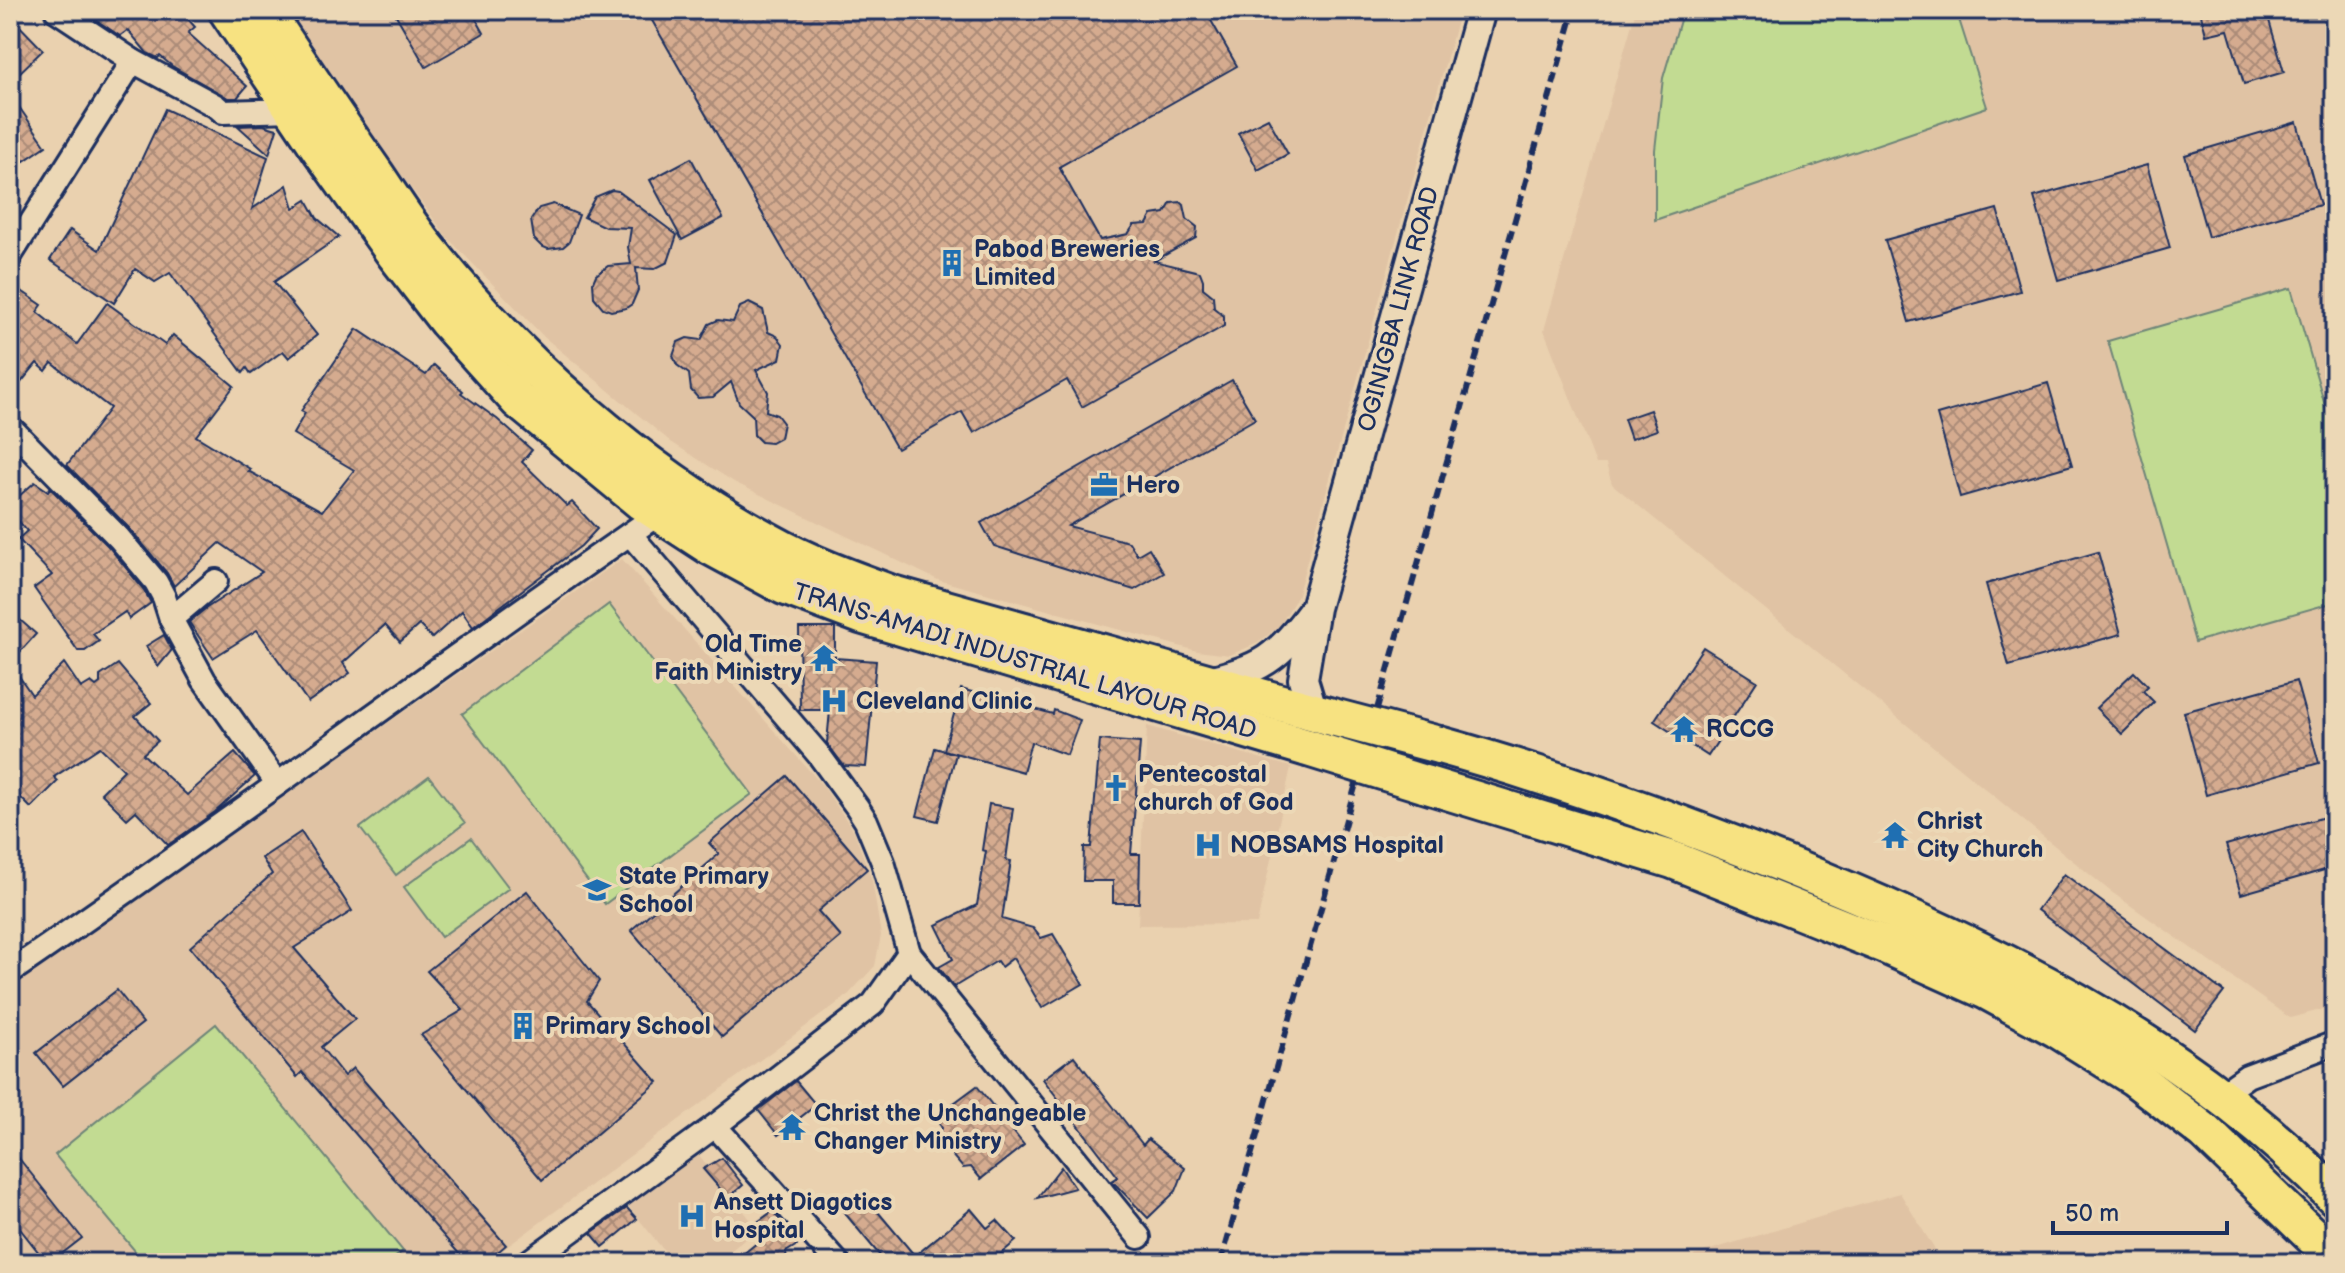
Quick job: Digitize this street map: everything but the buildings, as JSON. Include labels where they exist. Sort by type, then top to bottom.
[{"type":"main road","name":"TRANS-AMADI INDUSTRIAL LAYOUR ROAD","points":[[227,10],[395,254],[467,344],[518,400],[660,513],[708,545],[784,586],[861,615],[1673,860],[1885,945],[1985,990],[2057,1029],[2122,1070],[2205,1132],[2335,1258]]},
{"type":"main road","name":"TRANS-AMADI INDUSTRIAL LAYOUR ROAD","points":[[264,10],[436,259],[531,363],[583,410],[651,464],[716,511],[771,543],[829,571],[892,594],[1439,745],[1590,790],[1781,863],[1950,934],[2114,1023],[2219,1096],[2294,1154],[2335,1197]]},
{"type":"street","points":[[56,10],[133,61],[223,112],[294,110]]},
{"type":"street","name":"OGINIGBA LINK ROAD","points":[[1317,713],[1303,679],[1315,608],[1481,10]]},
{"type":"street","points":[[10,256],[133,61]]},
{"type":"street","points":[[10,427],[129,549],[156,582],[171,619],[204,680],[277,783]]},
{"type":"street","points":[[10,972],[204,839],[277,783],[660,513]]},
{"type":"street","points":[[630,534],[819,755],[857,807],[883,862],[909,953],[1139,1237]]},
{"type":"street","points":[[171,619],[216,581]]},
{"type":"street","points":[[1204,682],[1266,662],[1294,637],[1315,608]]},
{"type":"street","points":[[527,1263],[715,1126],[873,1004],[909,953]]},
{"type":"street","points":[[2219,1096],[2247,1076],[2335,1043]]},
{"type":"street","points":[[715,1126],[838,1263]]},
{"type":"shaded area","points":[[289,10],[1460,10],[1297,597],[1280,625],[1258,643],[1230,655],[1197,651],[938,580],[734,482],[671,442],[544,337],[447,237],[359,117]]},
{"type":"shaded area","points":[[1636,10],[2335,10],[2335,1006],[2290,1018],[2110,891],[1612,484],[1606,464],[1596,464],[1544,330]]},
{"type":"shaded area","points":[[622,559],[823,786],[854,831],[872,880],[881,935],[875,966],[847,996],[485,1263],[10,1263],[10,988]]},
{"type":"shaded area","name":"NOBSAMS Hospital","points":[[1147,726],[1291,767],[1257,924],[1138,925]]},
{"type":"shaded area","name":"Ansett Diagotics Hospital","points":[[694,1149],[758,1229],[715,1263],[674,1263],[626,1203]]},
{"type":"shaded area","points":[[1900,1193],[1943,1263],[1679,1263],[1700,1253]]},
{"type":"green space","points":[[1683,10],[1956,10],[1987,107],[1655,220],[1655,150],[1663,78]]},
{"type":"green space","points":[[2291,288],[2335,440],[2335,602],[2195,642],[2108,341]]},
{"type":"green space","points":[[609,604],[752,794],[605,904],[462,714]]},
{"type":"green space","points":[[429,776],[465,823],[396,875],[360,828]]},
{"type":"green space","points":[[471,838],[509,888],[441,937],[404,887]]},
{"type":"green space","points":[[216,1024],[403,1251],[388,1263],[145,1263],[55,1155]]},
{"type":"railway","points":[[1221,1263],[1574,10]]},
{"type":"place","name":"Pabod Breweries Limited","points":[[952,263]]},
{"type":"place","name":"Hero","points":[[1104,485]]},
{"type":"place","name":"Old Time Faith Ministry","points":[[824,658]]},
{"type":"place","name":"Cleveland Clinic","points":[[834,701]]},
{"type":"place","name":"RCCG","points":[[1684,729]]},
{"type":"place","name":"Pentecostal church of God","points":[[1116,788]]},
{"type":"place","name":"Christ City Church","points":[[1895,835]]},
{"type":"place","name":"NOBSAMS Hospital","points":[[1208,845]]},
{"type":"place","name":"State Primary School","points":[[597,890]]},
{"type":"place","name":"Primary School","points":[[523,1026]]},
{"type":"place","name":"Christ the Unchangeable Changer Ministry","points":[[792,1127]]},
{"type":"place","name":"Ansett Diagotics Hospital","points":[[692,1216]]}]
